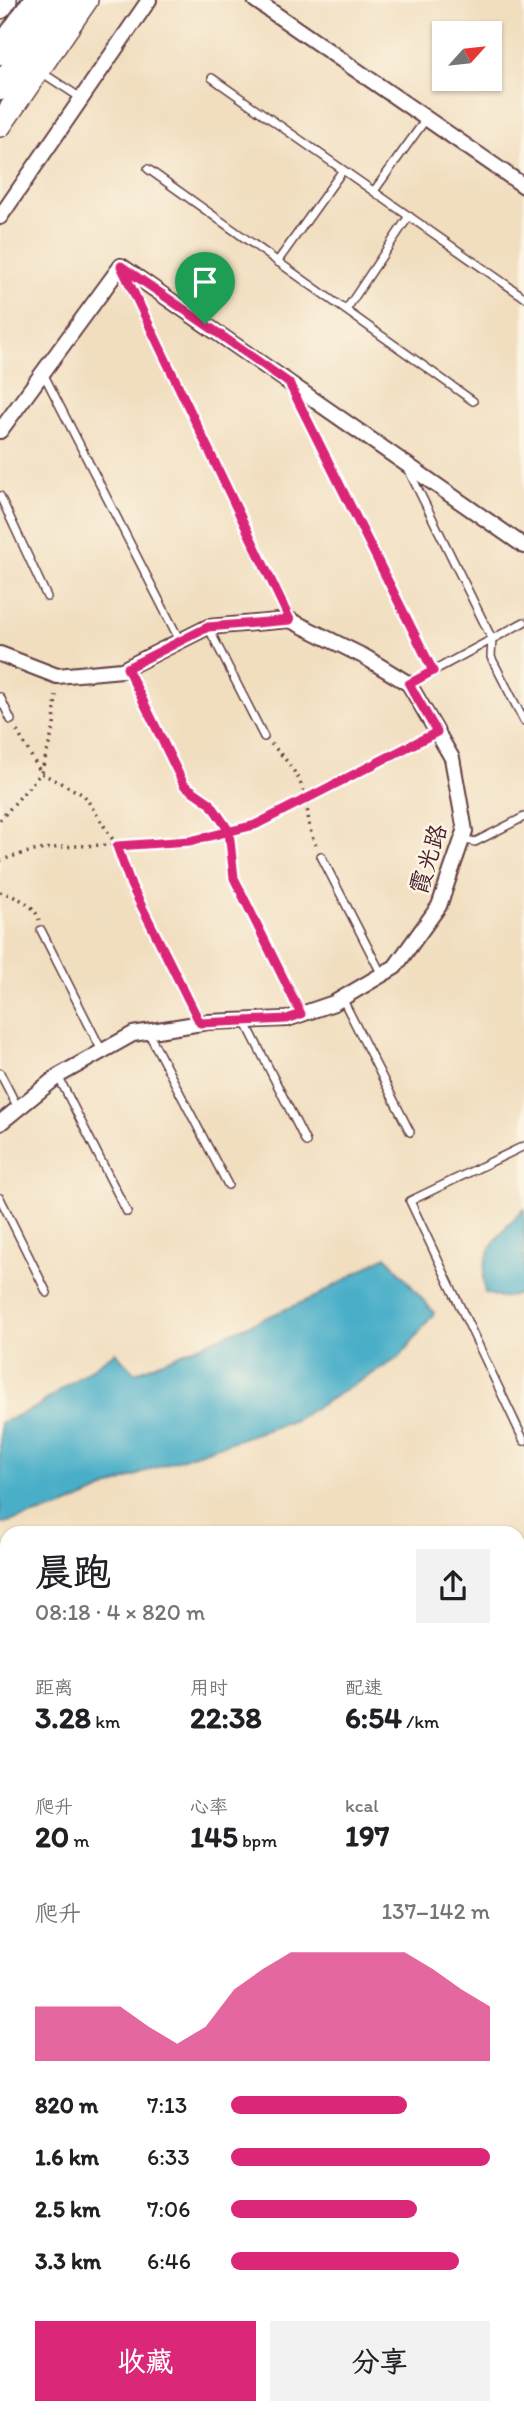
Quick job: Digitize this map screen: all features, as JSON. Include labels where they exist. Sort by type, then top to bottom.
[{"type":"highway","points":[[0,88],[36,0]]},
{"type":"highway","points":[[12,56],[60,0]]},
{"type":"main road","points":[[0,7],[5,0]]},
{"type":"main road","points":[[0,125],[12,56],[86,0]]},
{"type":"street","points":[[0,217],[149,0]]},
{"type":"street","points":[[255,0],[524,186]]},
{"type":"street","points":[[0,430],[121,266],[524,547]]},
{"type":"street","points":[[0,654],[9,660],[57,676],[127,668],[208,627],[290,620]]},
{"type":"street","name":"霞光路","points":[[0,1123],[58,1076],[133,1034],[200,1023],[287,1019],[342,998],[394,967],[439,906],[465,831],[452,758],[409,684],[365,657],[290,620]]},
{"type":"lane","points":[[12,56],[81,98]]},
{"type":"lane","points":[[212,78],[524,296]]},
{"type":"lane","points":[[374,191],[427,118]]},
{"type":"lane","points":[[148,169],[473,401]]},
{"type":"lane","points":[[277,262],[343,170]]},
{"type":"lane","points":[[346,310],[409,216]]},
{"type":"lane","points":[[121,266],[290,620]]},
{"type":"lane","points":[[43,372],[180,641]]},
{"type":"lane","points":[[289,383],[433,671]]},
{"type":"lane","points":[[406,465],[492,639],[491,657],[524,721]]},
{"type":"lane","points":[[0,496],[47,597]]},
{"type":"lane","points":[[409,684],[524,622]]},
{"type":"lane","points":[[208,627],[264,737]]},
{"type":"lane","points":[[127,668],[184,785]]},
{"type":"lane","points":[[0,696],[11,720]]},
{"type":"lane","points":[[462,839],[475,842],[524,817]]},
{"type":"lane","points":[[321,856],[382,975]]},
{"type":"lane","points":[[234,878],[301,1014]]},
{"type":"lane","points":[[131,885],[200,1023]]},
{"type":"lane","points":[[41,930],[102,1052]]},
{"type":"lane","points":[[342,998],[410,1132]]},
{"type":"lane","points":[[245,1021],[306,1142]]},
{"type":"lane","points":[[147,1032],[228,1185]]},
{"type":"lane","points":[[0,1073],[18,1108]]},
{"type":"lane","points":[[58,1076],[127,1212]]},
{"type":"lane","points":[[524,1146],[410,1202],[524,1441]]},
{"type":"lane","points":[[0,1198],[47,1293]]},
{"type":"path","points":[[0,820],[41,773],[54,727],[57,676]]},
{"type":"path","points":[[11,720],[41,773],[84,795],[117,846],[131,885]]},
{"type":"path","points":[[0,861],[38,852],[190,841],[255,825],[437,732]]},
{"type":"path","points":[[264,737],[286,757],[306,797],[310,834],[321,856]]},
{"type":"path","points":[[184,785],[210,803],[229,831],[234,878]]},
{"type":"path","points":[[0,892],[23,900],[37,913],[41,930]]},
{"type":"water","points":[[524,1209],[524,1293],[501,1298],[485,1293],[484,1267],[487,1256],[498,1237]]},
{"type":"water","points":[[386,1256],[434,1313],[400,1357],[295,1420],[151,1469],[63,1507],[0,1524],[0,1423],[35,1408],[115,1352],[135,1373],[315,1297]]},
{"type":"route","points":[[205,324],[121,266],[290,620],[208,627],[127,668],[184,785],[210,803],[229,831],[234,878],[301,1014],[287,1019],[200,1023],[131,885],[117,846],[190,841],[229,831],[255,825],[437,732],[409,684],[433,671],[289,383],[205,324]]}]
